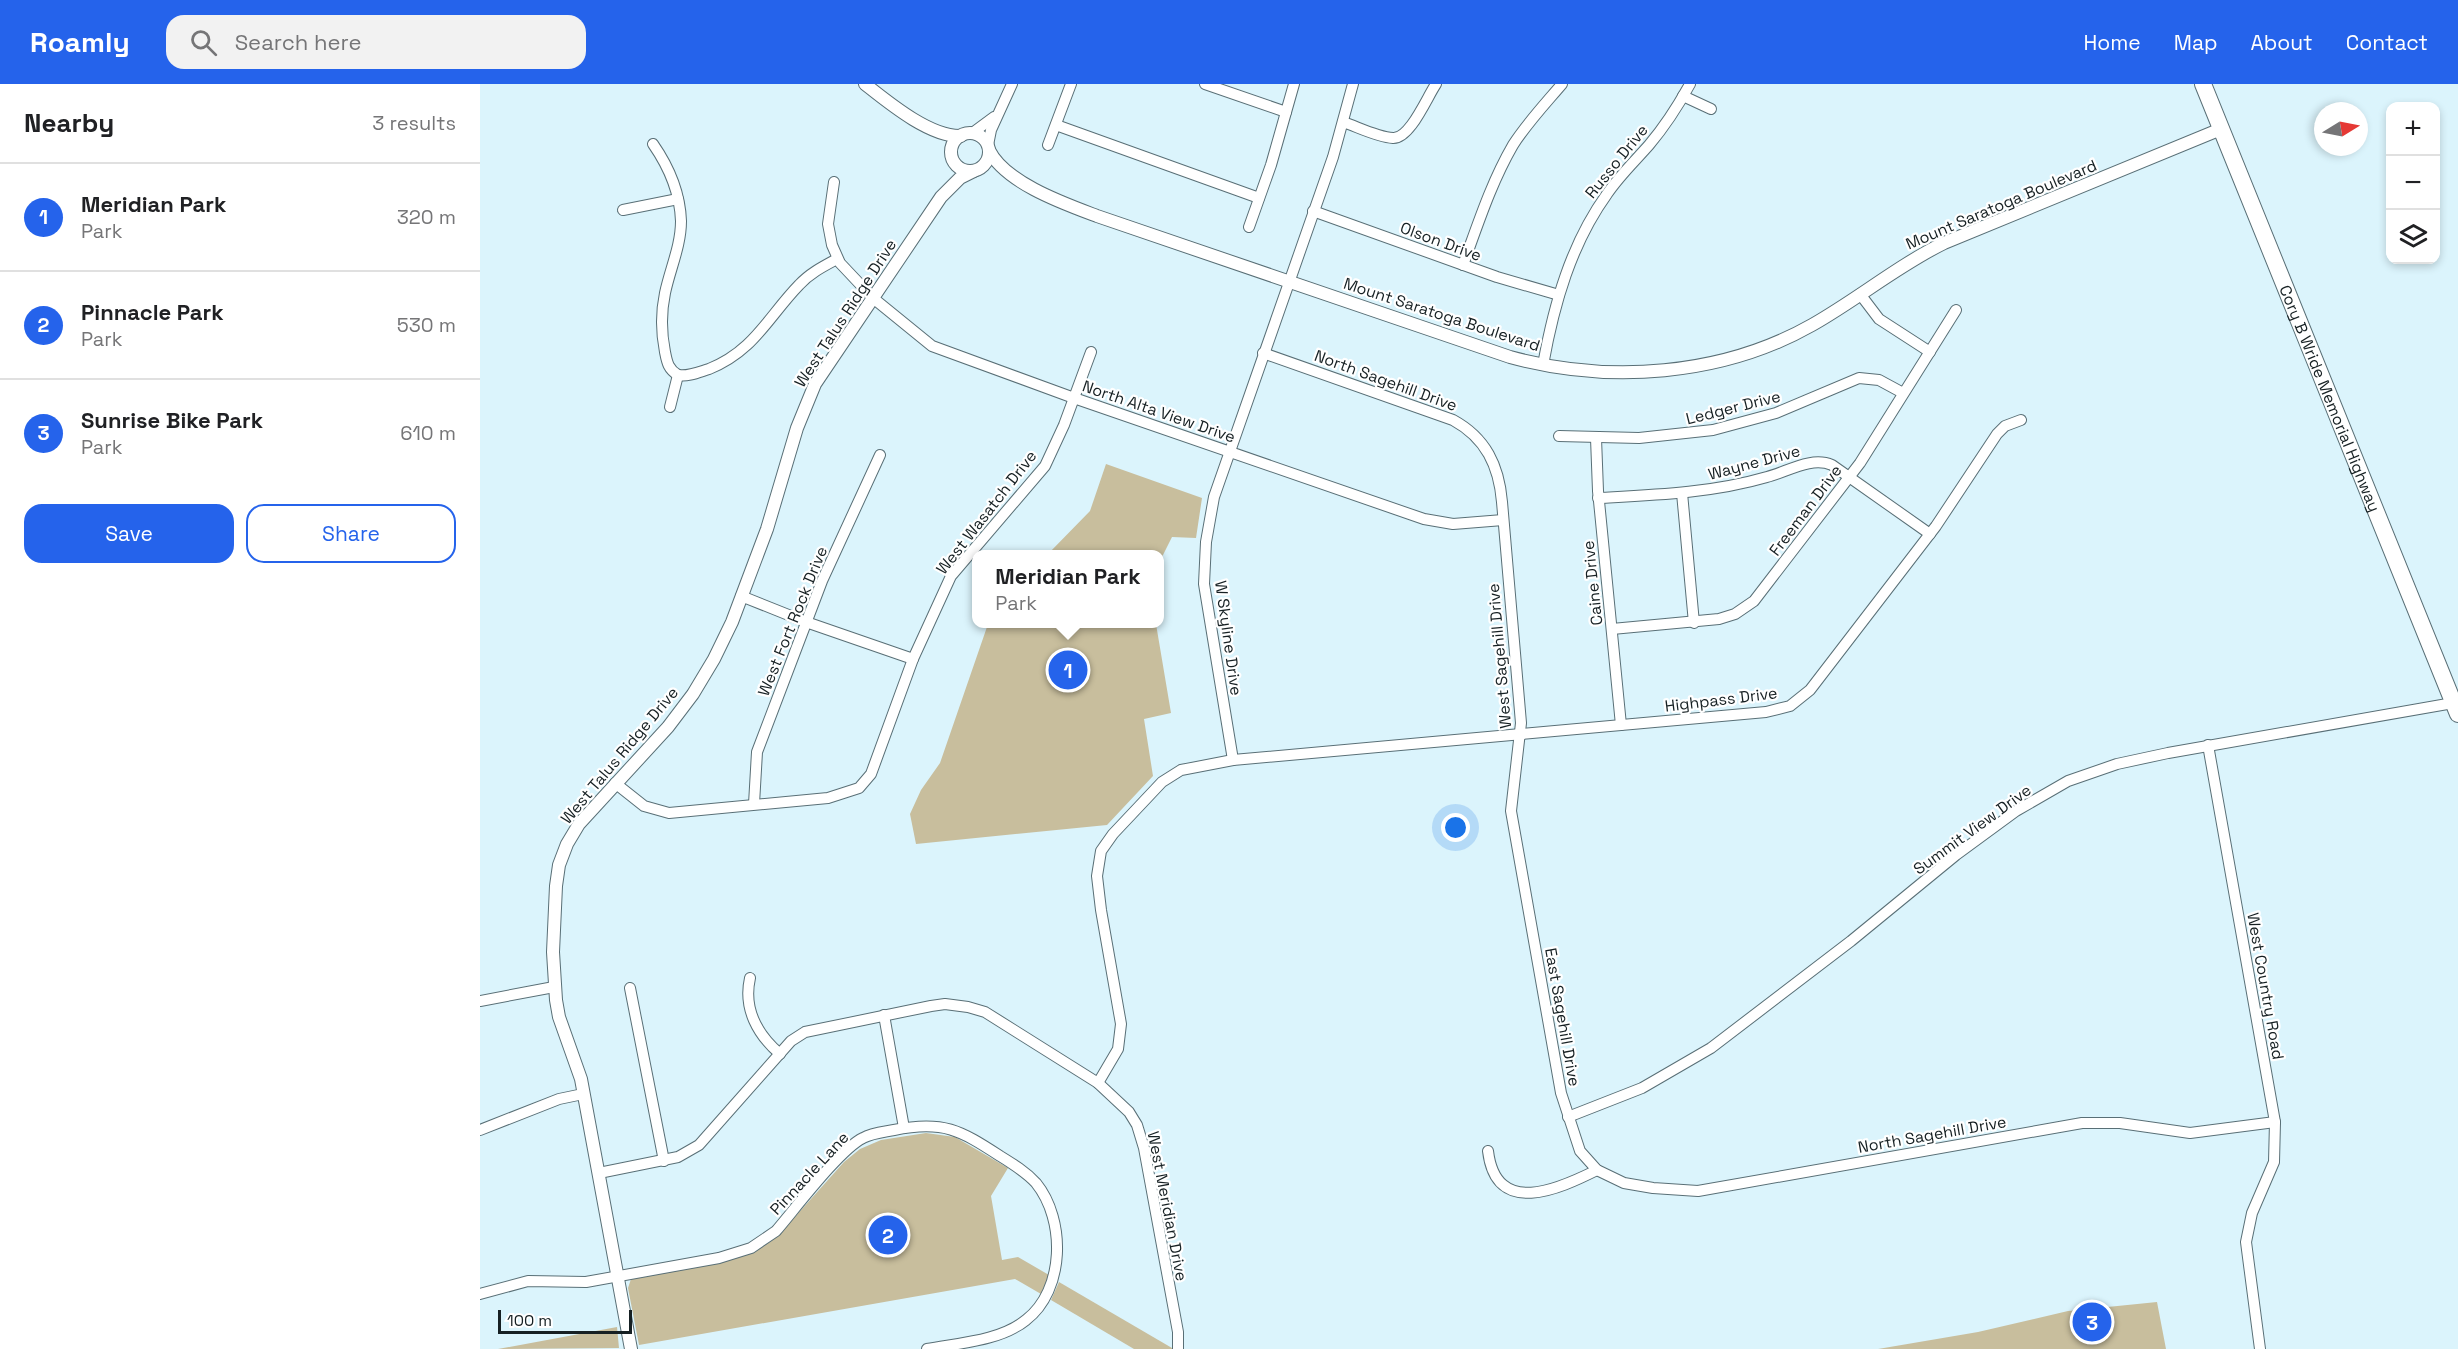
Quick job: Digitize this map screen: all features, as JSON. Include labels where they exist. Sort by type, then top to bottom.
[{"type":"highway","name":"Cory B Wride Memorial Highway","points":[[2203,84],[2456,708]]},
{"type":"street","points":[[865,84],[925,125],[945,143],[960,169],[976,171],[988,159],[990,134],[1012,84]]},
{"type":"street","points":[[1048,145],[1071,84]]},
{"type":"street","points":[[1205,84],[1286,112]]},
{"type":"street","points":[[1249,227],[1294,84]]},
{"type":"street","name":"W Skyline Drive","points":[[1233,760],[1204,584],[1208,531],[1214,497],[1343,122],[1353,84]]},
{"type":"street","points":[[1343,122],[1389,137],[1400,136],[1409,130],[1436,84]]},
{"type":"street","points":[[1463,265],[1489,193],[1505,161],[1533,118],[1562,84]]},
{"type":"street","name":"Russo Drive","points":[[1543,365],[1559,295],[1579,242],[1597,209],[1619,177],[1661,130],[1690,84]]},
{"type":"street","points":[[1683,96],[1711,109]]},
{"type":"street","points":[[952,157],[955,141],[987,124],[1000,110]]},
{"type":"street","points":[[1056,124],[1259,198]]},
{"type":"street","points":[[925,125],[946,134],[983,138],[988,148]]},
{"type":"street","name":"Mount Saratoga Boulevard","points":[[976,171],[991,170],[1016,178],[1078,209],[1510,357],[1543,365],[1599,371],[1642,371],[1681,368],[1721,360],[1758,349],[1794,334],[1824,318],[1916,257],[1944,243],[2221,129]]},
{"type":"street","points":[[653,144],[671,174],[678,199],[680,231],[663,301],[662,324],[667,363],[678,375],[705,370],[743,350],[756,338],[798,286],[817,270],[837,259],[828,224],[834,182]]},
{"type":"street","name":"Mount Saratoga Boulevard","points":[[988,148],[998,163],[1016,178]]},
{"type":"street","name":"West Talus Ridge Drive","points":[[631,1349],[584,1094],[575,1058],[560,1017],[554,987],[555,896],[560,865],[567,844],[579,824],[668,727],[693,694],[724,641],[767,529],[797,428],[808,400],[824,369],[941,197],[951,174],[952,157]]},
{"type":"street","name":"West Talus Ridge Drive","points":[[941,197],[960,178],[976,171]]},
{"type":"street","points":[[623,210],[678,199]]},
{"type":"street","name":"Olson Drive","points":[[1313,211],[1463,265],[1559,295]]},
{"type":"street","name":"North Alta View Drive","points":[[837,259],[849,276],[873,298],[932,346],[1074,398],[1424,519],[1453,524],[1503,520]]},
{"type":"street","points":[[1860,294],[1879,319],[1930,352]]},
{"type":"street","name":"Freeman Drive","points":[[1612,629],[1727,617],[1754,601],[1850,477],[1956,310]]},
{"type":"street","name":"West Wasatch Drive","points":[[973,550],[1045,466],[1091,352]]},
{"type":"street","name":"North Sagehill Drive","points":[[1263,353],[1465,426],[1483,443],[1495,464],[1500,481],[1503,520]]},
{"type":"street","points":[[670,407],[678,375]]},
{"type":"street","name":"Ledger Drive","points":[[1559,436],[1658,437],[1729,426],[1793,407],[1859,378],[1879,380],[1904,393]]},
{"type":"street","name":"Highpass Drive","points":[[1098,1083],[1114,1058],[1121,1034],[1097,876],[1101,851],[1113,834],[1162,782],[1181,770],[1233,760],[1774,711],[1797,701],[1810,690],[1930,534],[1997,434],[2005,426],[2021,420]]},
{"type":"street","name":"Caine Drive","points":[[1596,438],[1598,498],[1621,725]]},
{"type":"street","name":"West Fort Rock Drive","points":[[754,804],[757,752],[822,581],[880,455]]},
{"type":"street","name":"Wayne Drive","points":[[1598,498],[1682,492],[1750,482],[1816,461],[1832,465],[1930,534]]},
{"type":"street","points":[[1682,492],[1694,622]]},
{"type":"street","name":"West Sagehill Drive","points":[[1503,520],[1521,735],[1511,811],[1519,861]]},
{"type":"street","name":"West Wasatch Drive","points":[[754,804],[828,798],[859,788],[871,774],[875,765],[913,659],[951,576],[972,551]]},
{"type":"street","points":[[741,596],[806,622],[913,659]]},
{"type":"street","name":"Summit View Drive","points":[[1568,1117],[1642,1088],[1711,1048],[1851,941],[1956,855],[2026,805],[2068,781],[2117,764],[2208,745],[2456,708]]},
{"type":"street","name":"West Country Road","points":[[2208,745],[2276,1122],[2274,1162],[2252,1213],[2246,1242],[2260,1349]]},
{"type":"street","points":[[615,783],[644,806],[669,813],[754,804]]},
{"type":"street","name":"East Sagehill Drive","points":[[1519,861],[1561,1093],[1580,1151],[1597,1170]]},
{"type":"street","points":[[750,978],[748,996],[757,1030],[766,1042],[780,1054]]},
{"type":"street","points":[[480,1001],[554,987]]},
{"type":"street","points":[[630,988],[664,1161]]},
{"type":"street","name":"West Meridian Drive","points":[[599,1173],[664,1161],[678,1157],[699,1145],[791,1041],[805,1032],[945,1004],[969,1007],[1000,1020],[1098,1083],[1129,1112],[1137,1125],[1144,1148],[1178,1332],[1178,1349]]},
{"type":"street","points":[[884,1015],[904,1128]]},
{"type":"street","points":[[480,1130],[559,1099],[584,1094]]},
{"type":"street","name":"North Sagehill Drive","points":[[1597,1170],[1624,1183],[1653,1188],[1698,1191],[2082,1123],[2120,1123],[2190,1133],[2276,1122]]},
{"type":"street","name":"Pinnacle Lane","points":[[480,1294],[528,1281],[578,1282],[618,1278],[719,1258],[751,1248],[776,1231],[851,1147],[863,1138],[904,1128],[936,1125],[958,1131],[1025,1172],[1035,1182],[1049,1208],[1057,1250],[1053,1282],[1047,1296],[1026,1320],[974,1345]]},
{"type":"street","points":[[1488,1151],[1490,1169],[1504,1186],[1527,1194],[1553,1190],[1597,1170]]},
{"type":"street","points":[[927,1349],[974,1345]]},
{"type":"shaded area","points":[[1106,464],[1202,498],[1196,538],[1172,537],[1164,553],[1164,550],[1052,550],[1090,511]]},
{"type":"shaded area","points":[[987,628],[1157,628],[1171,713],[1144,719],[1153,776],[1107,825],[916,844],[910,814],[921,790],[940,763]]},
{"type":"shaded area","points":[[926,1133],[955,1137],[1008,1168],[991,1196],[1002,1260],[1018,1257],[1049,1275],[1041,1294],[1015,1279],[639,1345],[628,1288],[631,1279],[748,1254],[770,1242],[785,1228],[844,1162],[860,1149],[881,1140]]},
{"type":"shaded area","points":[[1059,1282],[1172,1349],[1134,1349],[1051,1300]]},
{"type":"shaded area","points":[[2157,1302],[2166,1349],[1878,1349],[1978,1332],[2068,1311]]},
{"type":"shaded area","points":[[617,1327],[619,1348],[498,1349]]},
{"type":"place","name":"Meridian Park","points":[[1068,670]]},
{"type":"place","name":"Pinnacle Park","points":[[888,1235]]},
{"type":"place","name":"Sunrise Bike Park","points":[[2092,1322]]}]
